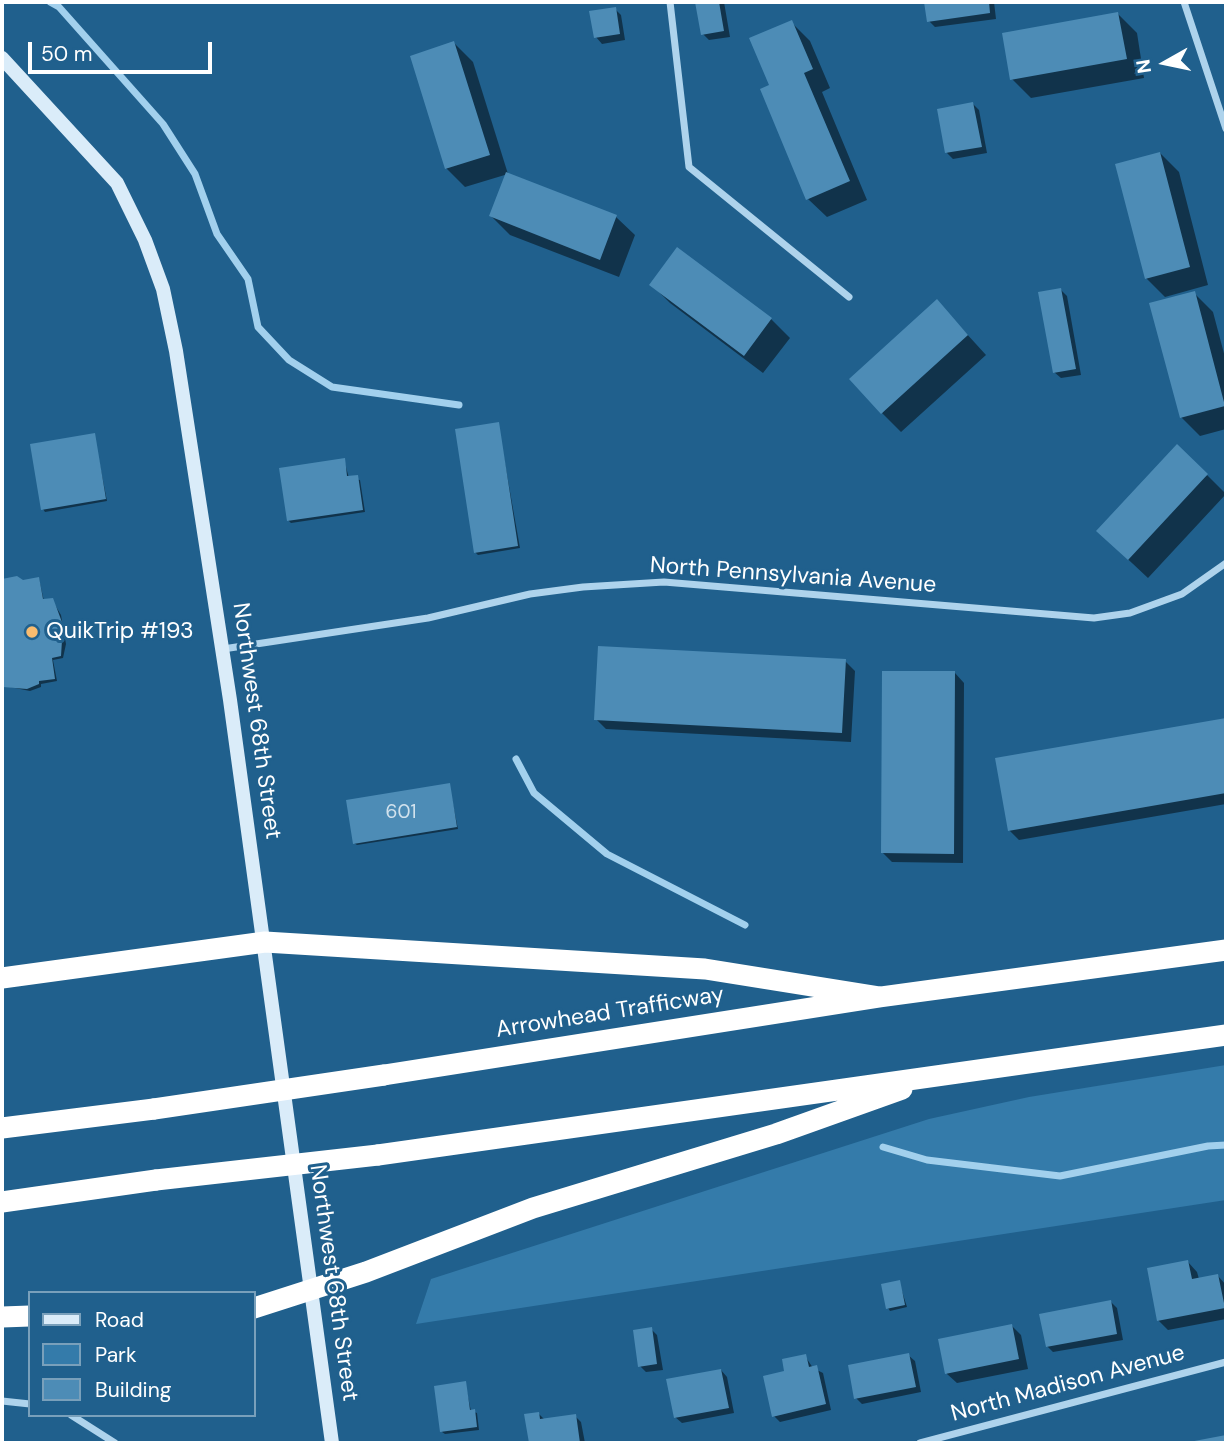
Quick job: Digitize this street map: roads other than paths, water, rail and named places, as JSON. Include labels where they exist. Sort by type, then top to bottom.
[{"type":"highway","points":[[2,978],[265,942],[705,969],[880,997]]},
{"type":"highway","name":"Arrowhead Trafficway","points":[[2,1128],[384,1075],[880,997],[1226,950]]},
{"type":"highway","points":[[2,1202],[156,1180],[378,1155],[1226,1035]]},
{"type":"highway","points":[[256,1307],[533,1208],[776,1134],[944,1074]]},
{"type":"highway","points":[[2,1317],[28,1316]]},
{"type":"main road","name":"Northwest 68th Street","points":[[2,58],[117,183],[145,240],[163,289],[176,351],[265,942],[332,1443]]},
{"type":"street","points":[[670,2],[689,167],[849,297]]},
{"type":"street","points":[[1184,2],[1226,129]]},
{"type":"street","name":"North Pennsylvania Avenue","points":[[222,649],[428,618],[530,594],[583,587],[664,582],[1094,618],[1130,613],[1182,594],[1226,563]]},
{"type":"street","name":"North Madison Avenue","points":[[920,1443],[1226,1362]]},
{"type":"street","points":[[2,1401],[28,1404]]},
{"type":"street","points":[[74,1417],[115,1443]]},
{"type":"street","points":[[102,1443],[105,1435]]},
{"type":"waterway","points":[[50,2],[59,7],[163,124],[195,174],[217,234],[248,279],[258,327],[289,360],[332,387],[459,405]]},
{"type":"waterway","points":[[516,759],[534,793],[607,854],[745,925]]},
{"type":"waterway","points":[[883,1147],[927,1160],[1060,1176],[1208,1146],[1226,1145]]},
{"type":"place","name":"QuikTrip #193","points":[[32,632]]}]
